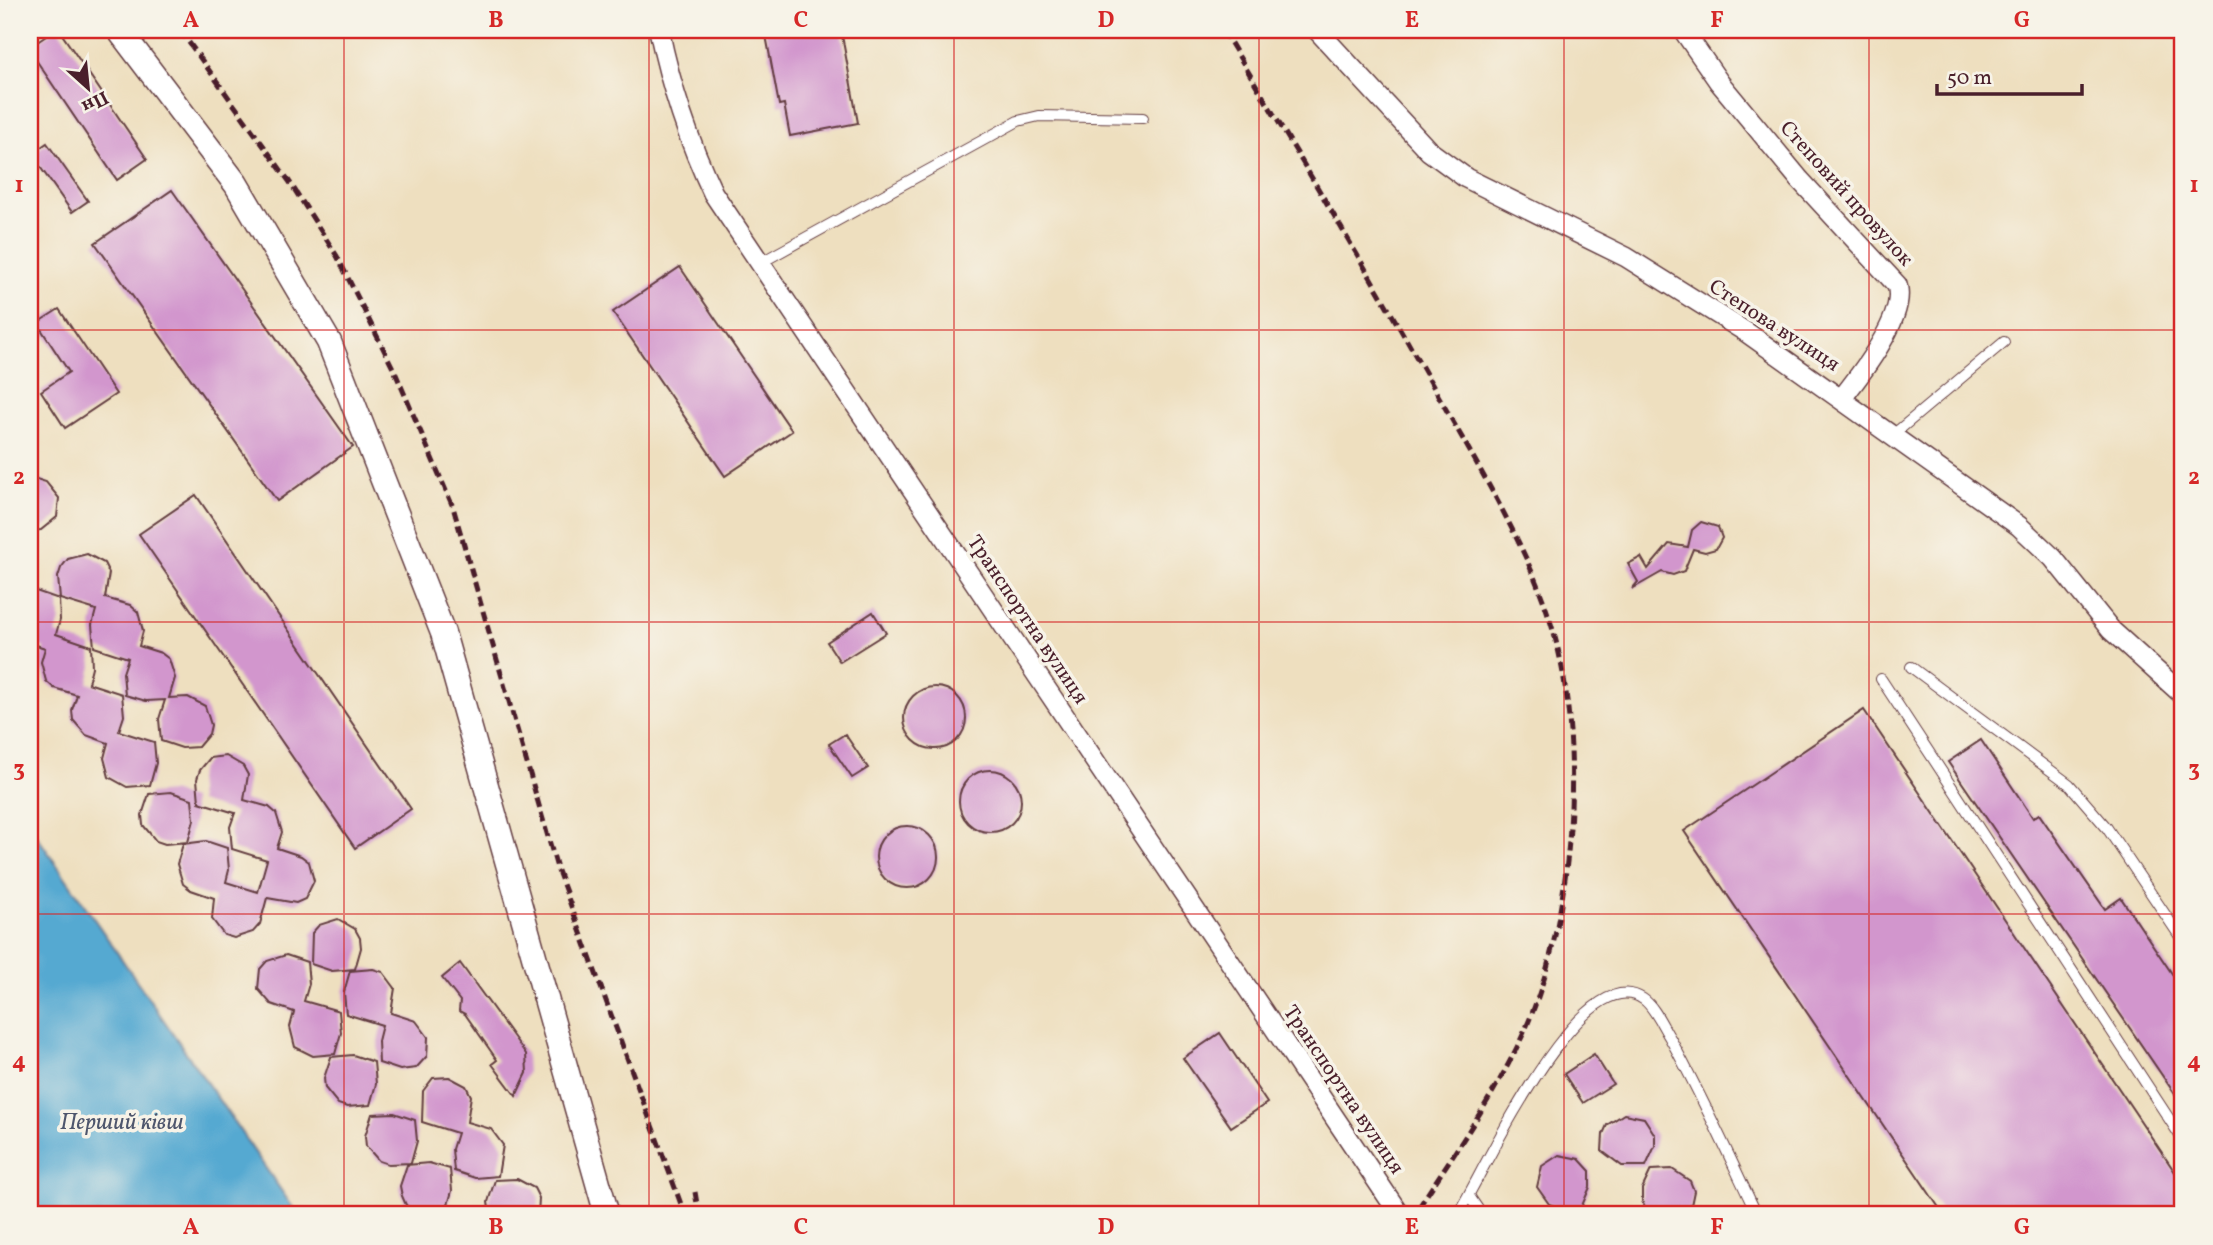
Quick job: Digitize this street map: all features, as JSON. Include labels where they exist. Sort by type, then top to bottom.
[{"type":"street","points":[[119,30],[236,184],[329,342],[339,366],[443,633],[607,1215]]},
{"type":"street","name":"Транспортна вулиця","points":[[659,30],[670,83],[689,142],[713,193],[1400,1215]]},
{"type":"street","name":"Степовий провулок","points":[[1683,30],[1719,82],[1800,180],[1890,274],[1897,285],[1900,294],[1898,307],[1866,367],[1842,398]]},
{"type":"street","name":"Степова вулиця","points":[[1330,35],[1429,151],[1466,178],[1626,257],[1746,332],[1894,434],[2019,526],[2053,558],[2111,630],[2183,695]]},
{"type":"lane","points":[[760,263],[1018,121],[1039,116],[1143,118]]},
{"type":"lane","points":[[1894,434],[2004,342]]},
{"type":"lane","points":[[1912,667],[2069,784],[2090,804],[2183,941]]},
{"type":"lane","points":[[1881,679],[2183,1140]]},
{"type":"lane","points":[[1457,1215],[1489,1152],[1548,1058],[1585,1013],[1605,998],[1625,994],[1643,999],[1659,1020],[1696,1085],[1757,1215]]},
{"type":"lane","points":[[1469,1196],[1482,1215]]},
{"type":"water","name":"Перший ківш","points":[[30,826],[298,1215],[30,1215]]},
{"type":"building","points":[[59,30],[147,159],[117,180],[30,51],[30,47]]},
{"type":"building","points":[[765,30],[841,30],[858,123],[790,136],[784,104],[779,105]]},
{"type":"building","points":[[47,143],[88,201],[72,212],[31,154]]},
{"type":"building","points":[[172,190],[353,447],[277,501],[95,243]]},
{"type":"building","points":[[680,267],[792,431],[725,476],[613,312]]},
{"type":"building","points":[[59,309],[116,394],[65,428],[41,391],[69,372],[37,323]]},
{"type":"building","points":[[30,477],[46,482],[59,498],[57,517],[41,530],[30,531]]},
{"type":"building","points":[[196,495],[411,809],[355,848],[139,534]]},
{"type":"building","points":[[1701,522],[1718,527],[1722,538],[1716,549],[1705,552],[1693,549],[1684,571],[1673,575],[1662,572],[1632,589],[1638,582],[1628,564],[1641,557],[1648,569],[1669,544],[1688,547],[1692,530]]},
{"type":"building","points":[[87,554],[104,563],[109,573],[105,598],[130,605],[138,612],[143,631],[139,646],[161,653],[169,659],[175,678],[169,698],[188,697],[205,706],[211,725],[209,734],[198,747],[182,748],[161,741],[159,719],[165,700],[146,701],[125,695],[123,673],[128,658],[94,647],[92,625],[96,610],[60,599],[58,577],[61,568],[68,559]]},
{"type":"building","points":[[30,589],[59,599],[60,620],[56,634],[91,646],[92,667],[88,683],[122,694],[124,716],[119,731],[154,742],[156,763],[150,785],[127,787],[109,777],[104,758],[108,743],[86,735],[73,720],[72,710],[77,695],[54,688],[46,681],[41,662],[45,648],[30,643]]},
{"type":"building","points":[[873,612],[886,633],[840,662],[827,642]]},
{"type":"building","points":[[929,687],[941,687],[957,696],[964,706],[964,730],[957,740],[941,749],[929,749],[918,744],[909,735],[904,724],[904,712],[909,701],[918,692]]},
{"type":"building","points":[[1864,710],[2183,1184],[2183,1205],[2168,1215],[1944,1215],[1684,831]]},
{"type":"building","points":[[845,734],[868,768],[852,778],[829,744]]},
{"type":"building","points":[[1981,740],[2033,818],[2039,814],[2105,909],[2121,898],[2183,990],[2183,1106],[1948,762]]},
{"type":"building","points":[[226,756],[243,766],[248,775],[244,800],[269,807],[276,813],[282,832],[277,848],[301,856],[309,862],[314,881],[305,899],[296,903],[267,898],[260,924],[253,932],[234,938],[224,935],[212,919],[214,898],[191,890],[183,884],[177,864],[183,844],[206,841],[227,848],[229,870],[226,882],[258,892],[267,860],[232,849],[230,827],[235,813],[199,802],[197,779],[200,770],[210,758]]},
{"type":"building","points":[[984,770],[996,770],[1012,779],[1019,789],[1019,813],[1012,823],[996,832],[984,832],[973,827],[964,818],[959,807],[959,795],[964,784],[973,775]]},
{"type":"building","points":[[171,792],[192,799],[194,820],[188,842],[165,844],[156,841],[143,825],[142,815],[149,794]]},
{"type":"building","points":[[901,826],[913,826],[929,835],[936,845],[936,869],[929,879],[913,888],[901,888],[890,883],[881,874],[876,863],[876,851],[881,840],[890,831]]},
{"type":"building","points":[[338,919],[355,929],[360,938],[361,948],[355,969],[332,971],[311,964],[312,933],[319,925]]},
{"type":"building","points":[[286,955],[307,962],[309,984],[304,1001],[339,1011],[341,1033],[335,1054],[313,1056],[295,1047],[290,1027],[294,1012],[271,1004],[258,989],[260,969],[267,961]]},
{"type":"building","points":[[460,963],[526,1054],[527,1073],[516,1096],[492,1064],[497,1060],[465,1014],[459,1011],[460,1001],[442,978]]},
{"type":"building","points":[[373,969],[383,972],[395,988],[391,1013],[416,1021],[428,1037],[427,1056],[416,1068],[400,1070],[379,1063],[378,1041],[382,1025],[346,1014],[344,992],[350,971]]},
{"type":"building","points":[[1220,1033],[1267,1103],[1231,1127],[1183,1058]]},
{"type":"building","points":[[1594,1054],[1613,1084],[1583,1103],[1564,1074]]},
{"type":"building","points":[[353,1055],[374,1062],[376,1084],[370,1105],[347,1107],[338,1104],[325,1088],[324,1078],[331,1057]]},
{"type":"building","points":[[449,1077],[466,1086],[471,1096],[467,1122],[491,1129],[503,1145],[498,1176],[475,1178],[454,1171],[452,1149],[457,1133],[422,1122],[423,1091],[433,1078]]},
{"type":"building","points":[[394,1113],[415,1120],[417,1141],[411,1163],[388,1164],[379,1161],[366,1146],[365,1136],[372,1114]]},
{"type":"building","points":[[1624,1114],[1644,1118],[1655,1135],[1655,1146],[1646,1166],[1622,1166],[1602,1151],[1603,1134],[1607,1125]]},
{"type":"building","points":[[1559,1155],[1579,1159],[1590,1171],[1590,1187],[1578,1215],[1549,1204],[1537,1187],[1542,1166]]},
{"type":"building","points":[[429,1163],[450,1169],[452,1191],[445,1215],[419,1215],[406,1205],[402,1196],[400,1186],[407,1165]]},
{"type":"building","points":[[1672,1169],[1690,1181],[1694,1191],[1690,1210],[1686,1215],[1648,1215],[1642,1201],[1642,1189],[1651,1170]]},
{"type":"building","points":[[517,1179],[534,1188],[539,1198],[538,1215],[490,1215],[488,1202],[495,1180]]},
{"type":"railway","points":[[180,30],[289,181],[337,256],[395,372],[453,507],[557,868],[685,1215]]},
{"type":"railway","points":[[1223,30],[1389,310],[1507,519],[1547,610],[1565,687],[1572,790],[1569,844],[1552,950],[1538,998],[1509,1064],[1414,1215]]},
{"type":"railway","points":[[695,1192],[699,1215]]}]
